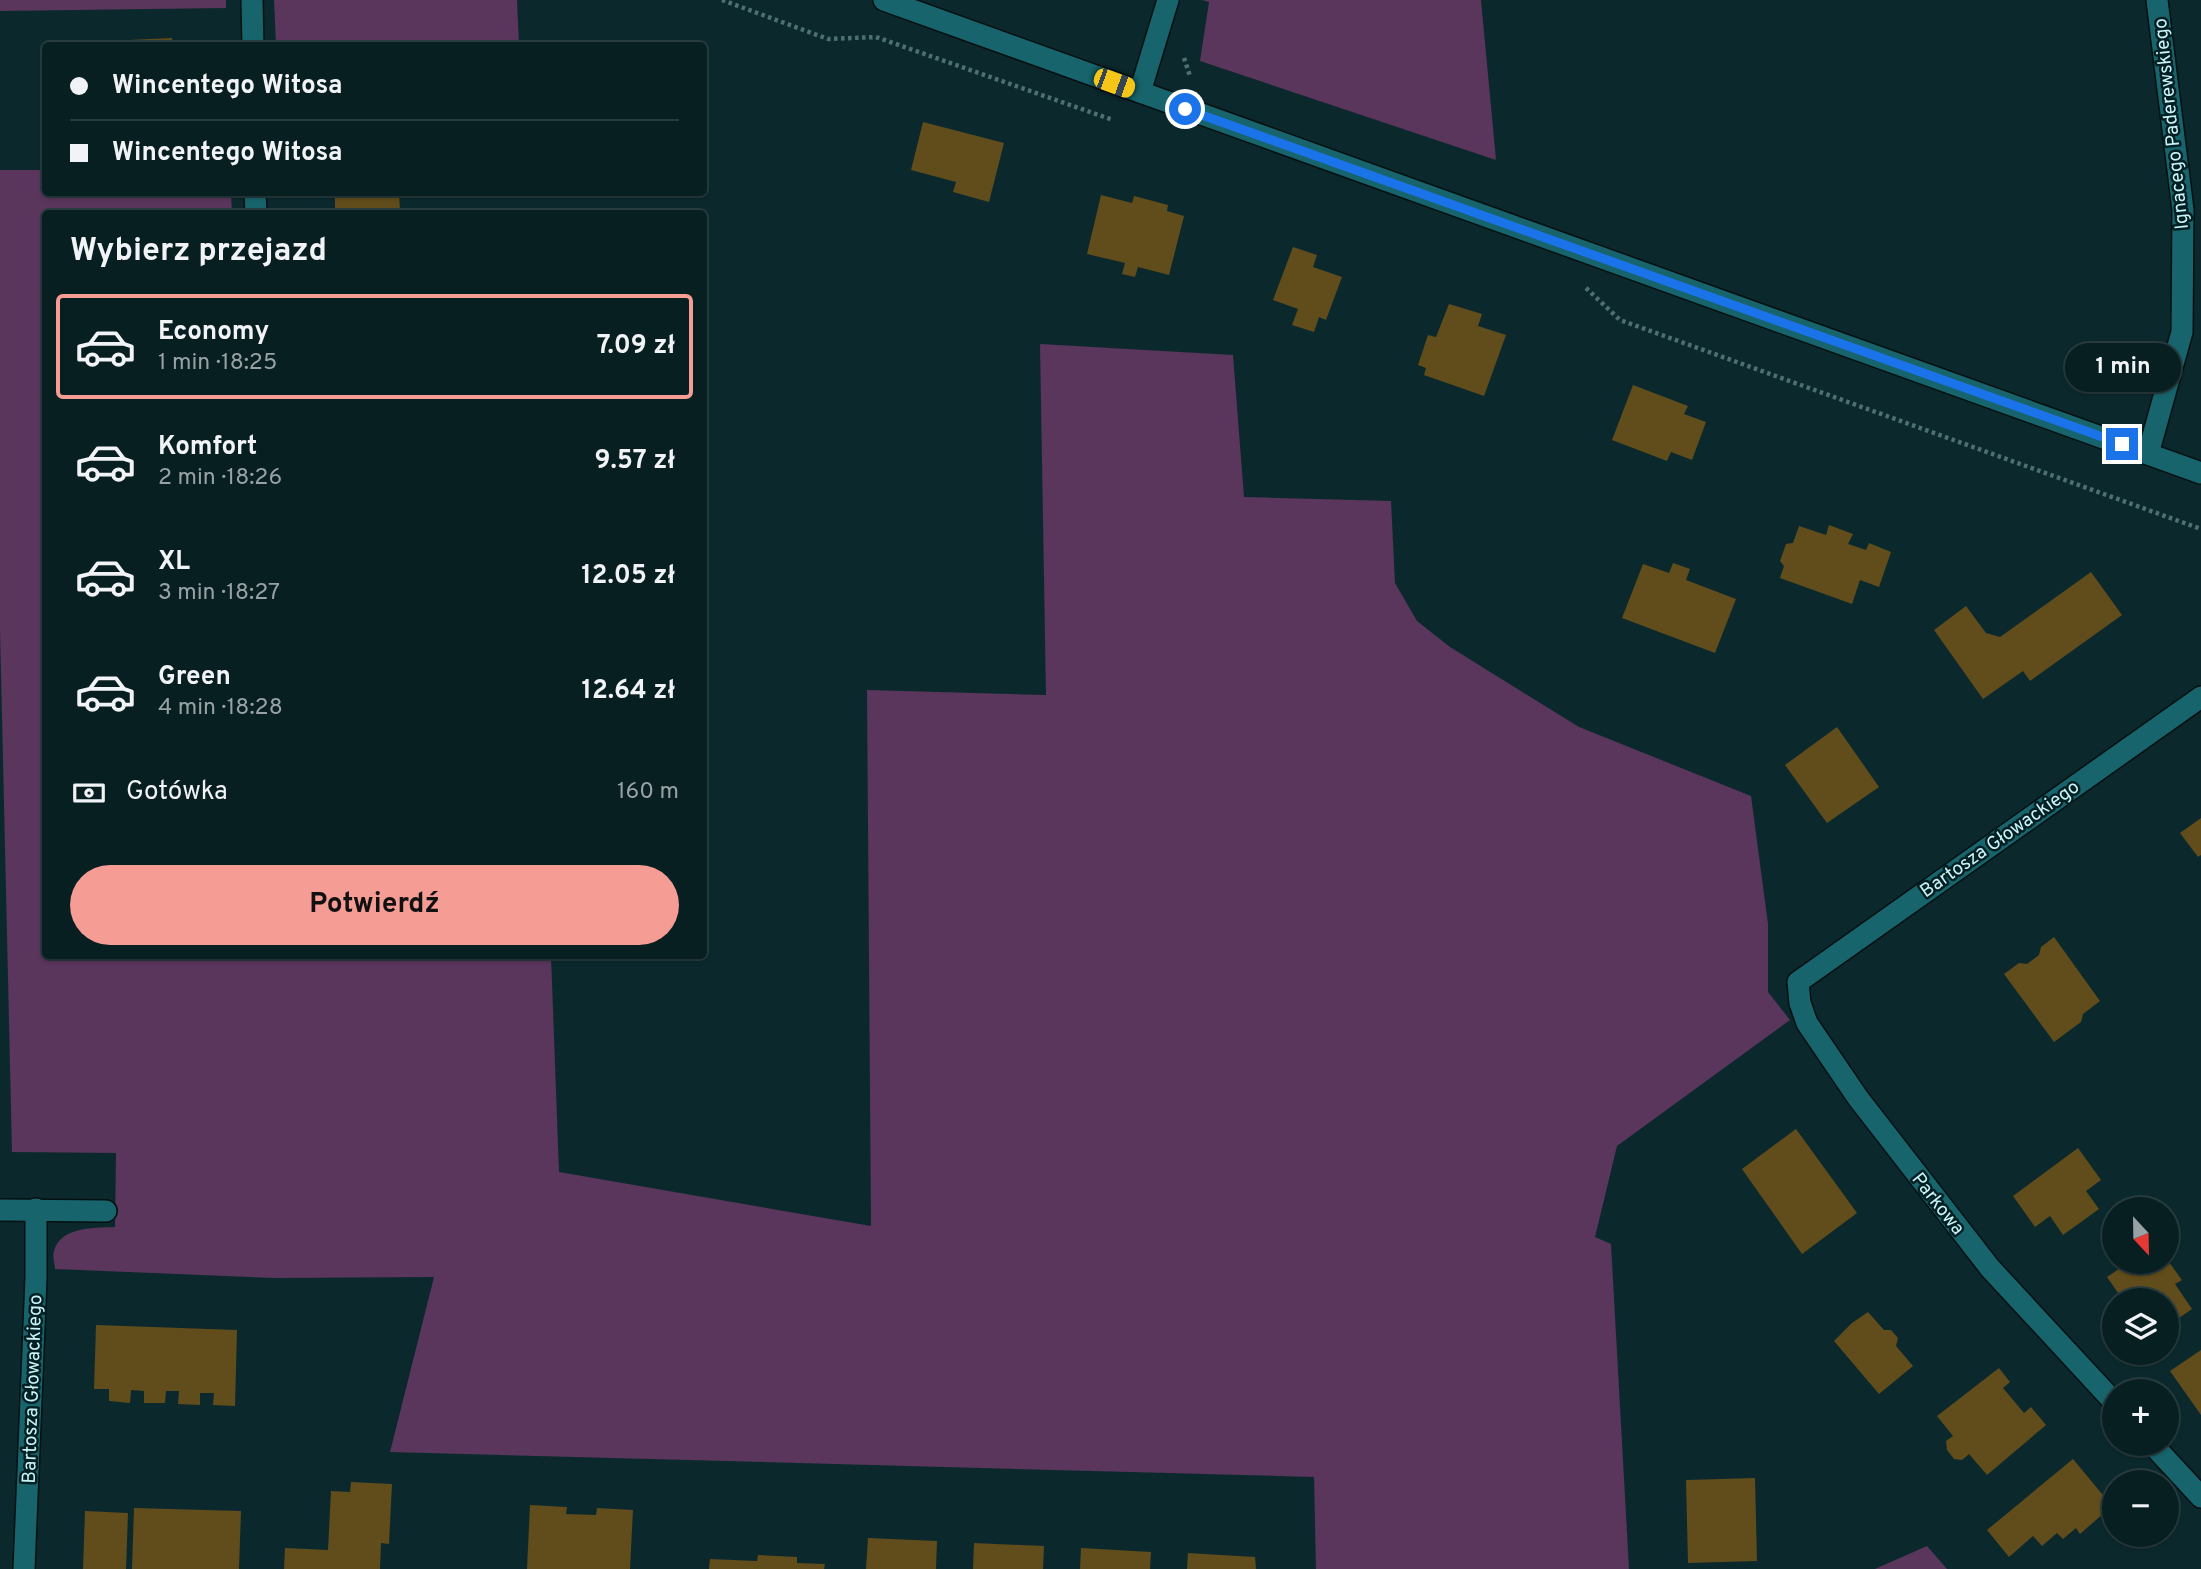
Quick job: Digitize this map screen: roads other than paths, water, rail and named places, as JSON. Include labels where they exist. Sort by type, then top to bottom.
[{"type":"street","points":[[252,0],[253,42]]},
{"type":"street","points":[[884,0],[2201,473]]},
{"type":"street","points":[[1140,92],[1168,0]]},
{"type":"street","name":"Ignacego Paderewskiego","points":[[2148,454],[2182,332],[2183,210],[2157,0]]},
{"type":"street","name":"Bartosza Głowackiego","points":[[1798,982],[2201,697]]},
{"type":"street","name":"Parkowa","points":[[1798,982],[1800,1003],[1807,1023],[1858,1098],[1990,1268],[2102,1389]]},
{"type":"street","name":"Bartosza Głowackiego","points":[[24,1569],[36,1278],[36,1209]]},
{"type":"street","points":[[0,1210],[106,1211]]},
{"type":"street","points":[[2163,1456],[2201,1497]]}]
